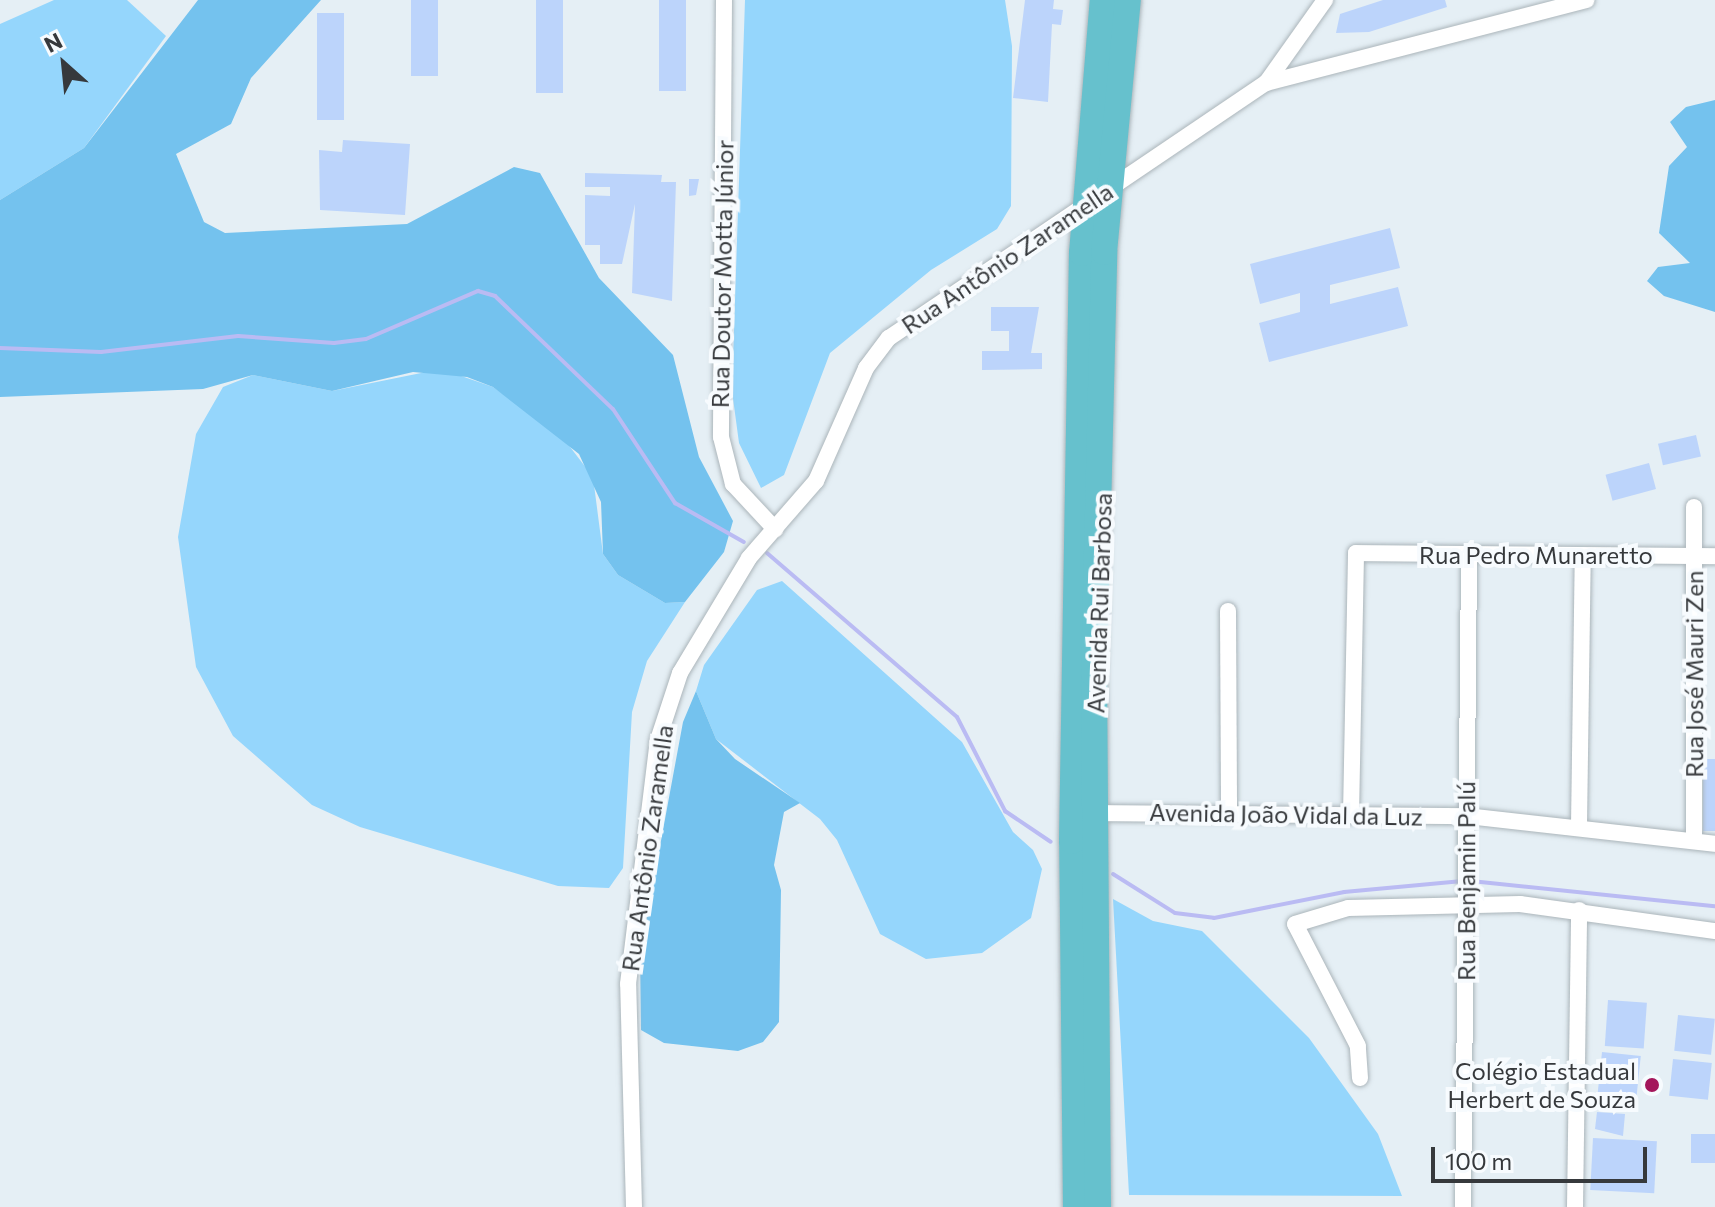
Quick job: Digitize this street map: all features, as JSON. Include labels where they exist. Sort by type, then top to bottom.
[{"type":"main road","name":"Avenida Rui Barbosa","points":[[1076,1207],[1084,891],[1083,205],[1103,0]]},
{"type":"main road","name":"Avenida Rui Barbosa","points":[[1084,841],[1095,813],[1107,190],[1128,0]]},
{"type":"main road","name":"Avenida Rui Barbosa","points":[[1084,891],[1098,1207]]},
{"type":"street","name":"Rua Doutor Motta Júnior","points":[[724,0],[721,437],[733,484],[775,529]]},
{"type":"street","points":[[1266,83],[1325,0]]},
{"type":"street","points":[[1266,83],[1586,0]]},
{"type":"street","name":"Rua Antônio Zaramella","points":[[634,1207],[628,998],[658,740],[680,673],[775,529],[829,460],[866,368],[889,338],[1266,83]]},
{"type":"street","name":"Rua José Mauri Zen","points":[[1694,507],[1694,841]]},
{"type":"street","name":"Rua Pedro Munaretto","points":[[1351,815],[1356,553],[1715,556]]},
{"type":"street","name":"Rua Benjamin Palú","points":[[1463,1207],[1469,554]]},
{"type":"street","points":[[1579,826],[1583,555]]},
{"type":"street","points":[[1228,611],[1229,814]]},
{"type":"street","name":"Avenida João Vidal da Luz","points":[[1095,813],[1467,816],[1579,826],[1715,844]]},
{"type":"street","points":[[1360,1078],[1356,1040],[1295,924],[1348,908],[1466,899],[1579,910],[1715,931]]},
{"type":"street","points":[[1575,1207],[1579,910]]},
{"type":"shaded area","points":[[54,0],[127,0],[166,36],[84,148],[0,200],[0,24]]},
{"type":"shaded area","points":[[198,0],[321,0],[251,78],[231,124],[176,154],[204,222],[225,233],[407,224],[514,167],[540,173],[599,278],[673,355],[699,457],[733,521],[724,552],[685,602],[665,603],[618,575],[603,554],[601,502],[579,454],[493,387],[467,377],[413,372],[332,391],[253,375],[203,389],[0,397],[0,200],[84,148]]},
{"type":"shaded area","points":[[745,0],[1005,0],[1012,46],[1011,206],[997,229],[931,270],[830,353],[784,475],[761,488],[739,443],[732,391]]},
{"type":"shaded area","points":[[1715,100],[1715,312],[1664,296],[1647,281],[1658,267],[1690,263],[1659,233],[1669,166],[1687,147],[1670,122],[1686,107]]},
{"type":"shaded area","points":[[441,369],[493,387],[561,435],[593,477],[603,554],[618,575],[665,603],[685,602],[647,661],[632,712],[623,868],[609,888],[558,886],[360,827],[312,805],[233,736],[196,667],[178,537],[196,434],[223,387],[253,375],[332,391]]},
{"type":"shaded area","points":[[782,581],[962,742],[1013,832],[1033,850],[1042,869],[1031,918],[982,953],[926,959],[880,934],[837,840],[820,819],[716,739],[696,691],[704,665],[757,590]]},
{"type":"shaded area","points":[[696,691],[716,739],[735,759],[800,803],[784,812],[774,865],[781,890],[779,1022],[763,1042],[738,1051],[664,1043],[641,1030],[640,954],[683,722]]},
{"type":"shaded area","points":[[1113,899],[1153,921],[1202,931],[1309,1038],[1378,1134],[1402,1196],[1129,1195]]},
{"type":"building","points":[[411,0],[438,0],[438,76],[411,76]]},
{"type":"building","points":[[536,0],[563,0],[563,93],[536,93]]},
{"type":"building","points":[[659,0],[686,0],[686,91],[659,91]]},
{"type":"building","points":[[1025,0],[1054,0],[1053,9],[1063,10],[1061,25],[1052,24],[1048,102],[1013,98]]},
{"type":"building","points":[[1383,0],[1445,0],[1447,7],[1369,32],[1336,33],[1340,14]]},
{"type":"building","points":[[317,13],[344,13],[344,120],[317,120]]},
{"type":"building","points":[[343,140],[410,144],[405,215],[320,210],[319,150],[342,152]]},
{"type":"building","points":[[585,173],[662,175],[661,182],[676,182],[672,301],[632,293],[635,204],[622,264],[600,264],[600,245],[585,245],[585,195],[610,196],[610,187],[585,187]]},
{"type":"building","points":[[689,179],[699,179],[696,195],[689,196]]},
{"type":"building","points":[[1390,228],[1400,268],[1330,285],[1330,304],[1398,287],[1408,326],[1269,362],[1259,323],[1300,312],[1300,293],[1260,304],[1250,264]]},
{"type":"building","points":[[991,307],[1039,307],[1031,353],[1042,353],[1042,369],[982,370],[982,351],[1009,351],[1009,331],[991,331]]},
{"type":"building","points":[[1696,435],[1701,456],[1663,465],[1658,444]]},
{"type":"building","points":[[1649,463],[1656,489],[1613,501],[1606,475]]},
{"type":"building","points":[[1703,759],[1715,759],[1715,831],[1703,831]]},
{"type":"building","points":[[1608,1000],[1647,1003],[1644,1049],[1605,1046]]},
{"type":"building","points":[[1678,1015],[1715,1019],[1711,1055],[1674,1051]]},
{"type":"building","points":[[1602,1052],[1641,1056],[1635,1112],[1596,1108]]},
{"type":"building","points":[[1673,1059],[1712,1063],[1708,1100],[1669,1096]]},
{"type":"building","points":[[1597,1112],[1625,1114],[1623,1136],[1595,1129]]},
{"type":"building","points":[[1691,1134],[1715,1134],[1715,1163],[1691,1163]]},
{"type":"building","points":[[1593,1138],[1657,1141],[1654,1193],[1590,1190]]},
{"type":"waterway","points":[[0,348],[101,352],[238,336],[334,343],[366,339],[478,291],[495,296],[613,409],[675,503],[744,542]]},
{"type":"waterway","points":[[767,553],[957,717],[1005,811],[1051,842]]},
{"type":"waterway","points":[[1113,874],[1175,913],[1214,918],[1344,892],[1462,881]]},
{"type":"waterway","points":[[1471,881],[1715,906]]},
{"type":"place","name":"Colégio Estadual Herbert de Souza","points":[[1652,1085]]}]
